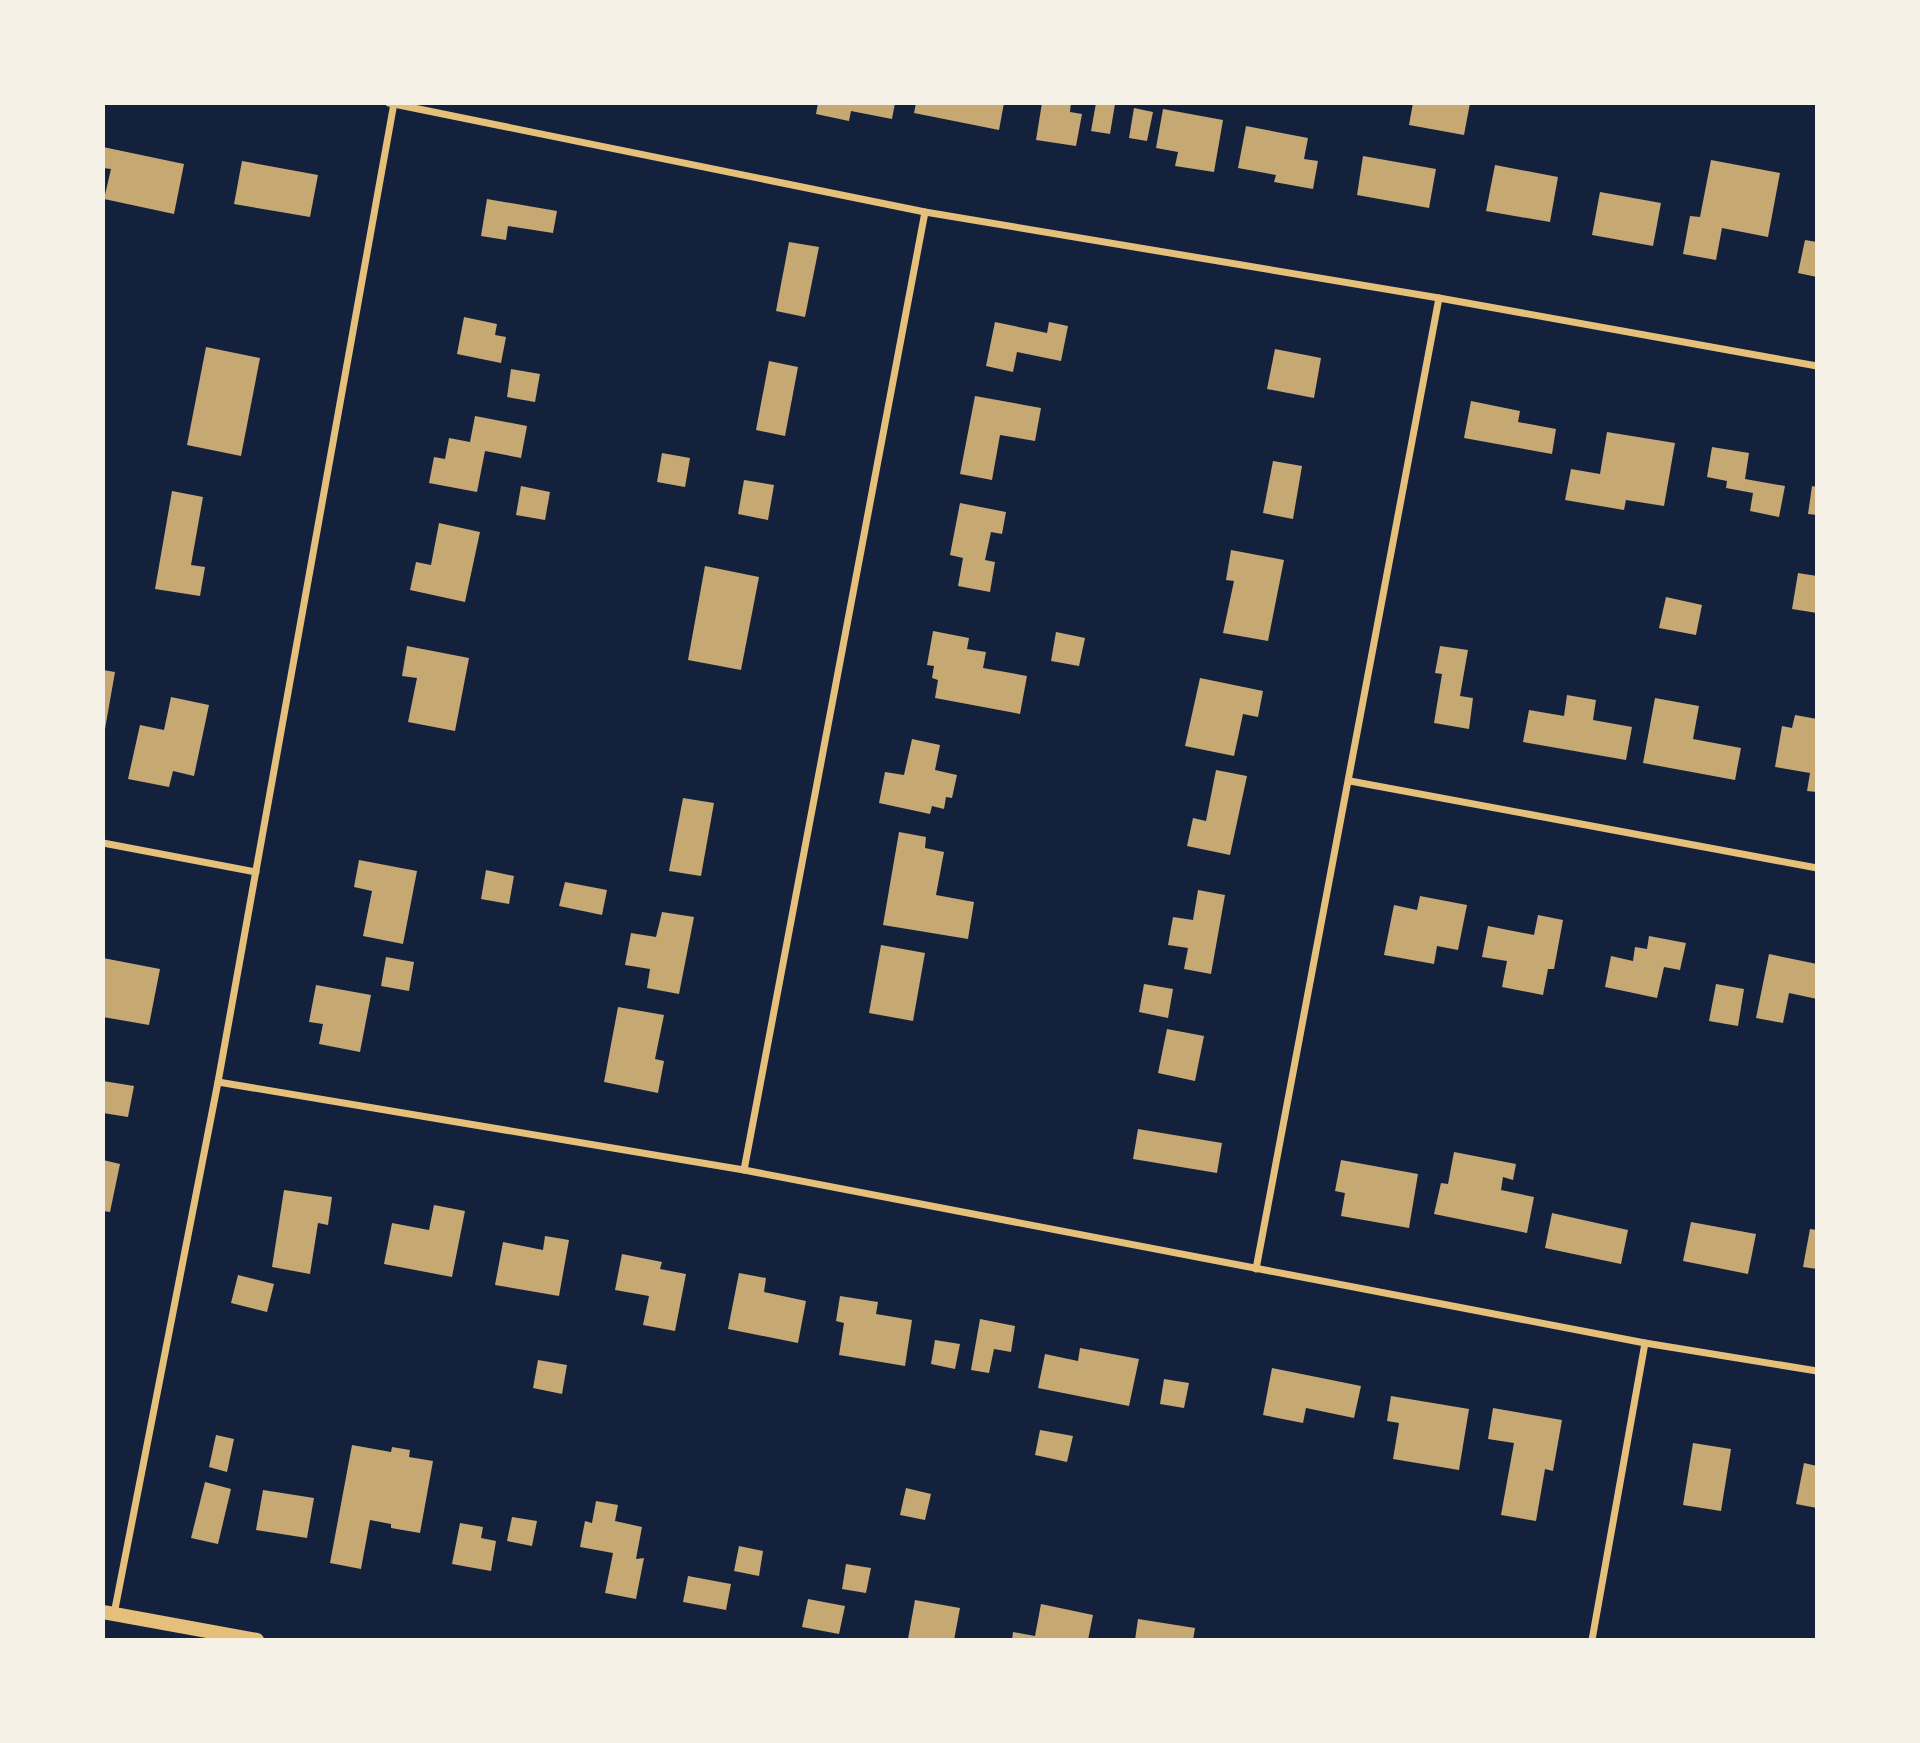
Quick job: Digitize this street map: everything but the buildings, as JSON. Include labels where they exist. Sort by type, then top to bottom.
[{"type":"main road","points":[[109,1613],[257,1640]]},
{"type":"street","points":[[109,1613],[218,1082],[393,104],[925,212],[1439,298],[1817,366]]},
{"type":"street","points":[[744,1170],[925,212]]},
{"type":"street","points":[[1256,1269],[1439,298]]},
{"type":"street","points":[[1350,781],[1817,868]]},
{"type":"street","points":[[103,843],[256,872]]},
{"type":"street","points":[[218,1082],[744,1170],[1645,1343],[1817,1371]]},
{"type":"street","points":[[1592,1640],[1645,1343]]}]
